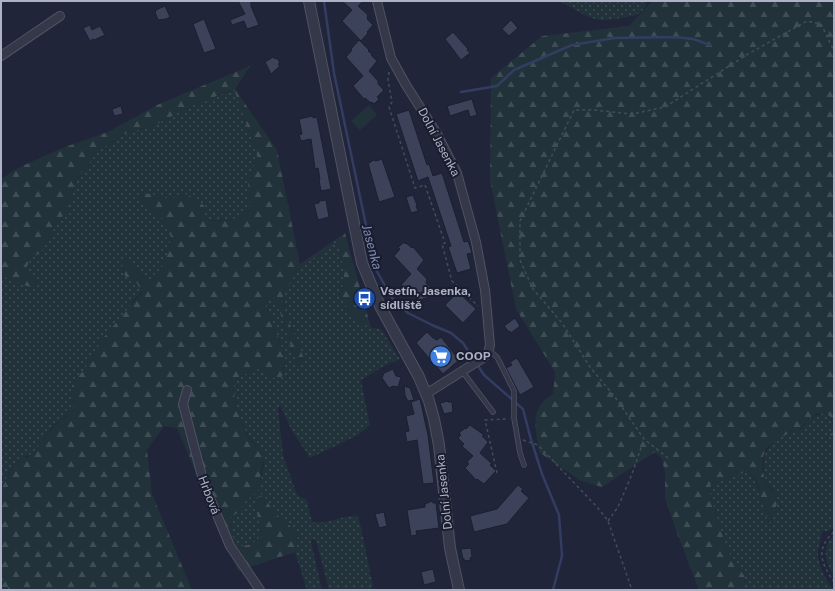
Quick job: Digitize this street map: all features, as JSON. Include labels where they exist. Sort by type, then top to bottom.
[{"type":"street","name":"Dolní Jasenka","points":[[309,1],[356,240],[362,263],[375,296],[411,361],[426,394],[437,432],[450,548],[459,590]]},
{"type":"street","name":"Dolní Jasenka","points":[[377,1],[391,58],[437,134],[457,173],[476,242],[485,290],[490,345],[489,350]]},
{"type":"street","points":[[1,56],[60,16]]},
{"type":"street","points":[[426,394],[483,358],[489,350]]},
{"type":"street","name":"Hrbová","points":[[187,390],[183,404],[204,484],[230,546],[260,590]]},
{"type":"lane","points":[[489,350],[497,357],[514,391],[514,418],[524,465]]},
{"type":"lane","points":[[462,371],[493,412]]},
{"type":"path","points":[[668,458],[644,439],[615,397],[590,367],[562,323],[533,289],[520,260],[520,221],[574,110],[594,110],[632,114],[666,107],[748,54],[807,21],[821,24],[834,51]]},
{"type":"path","points":[[389,72],[388,80],[392,102],[389,107],[415,188],[425,185],[445,243],[442,244],[452,281],[487,314]]},
{"type":"path","points":[[497,473],[485,420],[514,418]]},
{"type":"path","points":[[830,435],[834,434]]},
{"type":"path","points":[[518,439],[538,445],[598,508],[608,522],[632,590]]},
{"type":"path","points":[[608,522],[618,507],[632,474],[644,439]]},
{"type":"path","points":[[834,532],[823,544],[822,554],[825,568],[834,582]]},
{"type":"path","points":[[1,578],[10,590]]},
{"type":"green space","points":[[559,1],[647,1],[643,9],[636,15],[618,19],[599,20],[578,12]]},
{"type":"green space","points":[[652,1],[834,1],[834,433],[830,416],[820,413],[811,418],[798,433],[793,431],[780,438],[765,451],[762,467],[763,473],[769,487],[776,492],[778,501],[770,523],[758,486],[751,475],[745,472],[710,485],[710,494],[727,550],[745,577],[743,590],[699,590],[665,498],[665,473],[662,459],[655,452],[602,487],[581,481],[539,452],[536,427],[537,413],[545,400],[553,394],[555,372],[516,309],[490,180],[491,78],[542,36],[629,26]]},
{"type":"green space","points":[[250,66],[235,89],[277,150],[300,264],[345,233],[371,328],[353,315],[341,298],[344,277],[340,246],[337,243],[333,243],[299,268],[284,293],[285,312],[305,361],[297,365],[276,300],[272,297],[266,304],[284,354],[284,373],[281,377],[276,379],[261,368],[238,377],[234,386],[236,407],[245,431],[252,442],[264,452],[260,480],[261,488],[245,502],[238,513],[230,516],[236,546],[250,544],[261,536],[255,501],[263,493],[276,514],[298,534],[295,552],[238,571],[177,428],[164,426],[147,450],[152,494],[192,590],[1,590],[1,490],[12,468],[17,462],[21,458],[28,457],[32,454],[55,425],[72,412],[74,408],[71,393],[72,386],[76,378],[83,371],[104,337],[142,292],[133,278],[127,278],[124,274],[122,266],[124,263],[127,260],[132,259],[136,270],[151,283],[167,255],[171,239],[167,225],[158,215],[139,200],[144,194],[152,194],[169,199],[185,194],[198,200],[204,206],[207,218],[212,220],[224,221],[243,217],[250,207],[247,178],[258,159],[234,89],[189,107],[153,126],[128,132],[96,152],[87,167],[76,178],[68,208],[53,230],[41,252],[30,259],[26,269],[36,281],[38,286],[34,288],[1,276],[1,179],[20,167],[62,148],[108,132],[159,104]]},
{"type":"green space","points":[[235,89],[258,159],[247,178],[250,207],[243,217],[215,221],[207,218],[185,194],[169,199],[152,194],[144,194],[139,200],[165,221],[170,232],[171,240],[167,255],[151,283],[132,264],[126,261],[124,262],[122,267],[124,274],[136,280],[142,291],[83,371],[76,378],[72,386],[71,393],[74,408],[72,412],[54,425],[32,454],[20,459],[14,465],[1,490],[1,276],[12,279],[28,287],[36,281],[25,269],[30,259],[41,252],[53,230],[68,208],[76,178],[87,167],[96,152],[129,132],[153,126],[189,107]]},
{"type":"green space","points":[[369,105],[377,115],[360,130],[351,121]]},
{"type":"green space","points":[[337,242],[340,246],[344,277],[341,298],[353,315],[362,323],[373,328],[381,329],[400,359],[384,366],[361,380],[370,425],[358,435],[310,458],[292,431],[280,405],[278,408],[283,455],[297,495],[307,500],[312,522],[318,523],[357,516],[360,523],[373,586],[370,590],[329,590],[316,540],[312,539],[311,542],[322,590],[307,590],[295,552],[298,534],[274,512],[263,494],[255,509],[260,520],[261,536],[253,543],[244,546],[236,546],[230,515],[238,513],[245,502],[254,494],[260,484],[264,464],[257,445],[252,442],[248,436],[240,418],[235,400],[234,385],[238,377],[261,368],[276,379],[285,368],[283,361],[284,354],[266,304],[272,297],[276,300],[297,365],[305,361],[285,312],[284,293],[299,268],[333,243]]},
{"type":"green space","points":[[823,413],[830,418],[834,433],[834,526],[829,531],[823,531],[821,534],[818,557],[823,572],[834,590],[743,590],[745,577],[727,550],[710,494],[710,485],[745,472],[750,474],[754,479],[760,493],[768,522],[772,520],[773,513],[777,506],[774,490],[769,487],[765,478],[765,455],[772,444],[778,439],[793,431],[798,433],[810,418]]},
{"type":"green space","points":[[834,535],[834,577],[828,566],[826,550],[827,545]]},
{"type":"building","points":[[238,1],[251,1],[251,6],[259,25],[247,29],[244,21],[232,25],[230,20],[245,14]]},
{"type":"building","points":[[342,1],[363,1],[358,6],[368,15],[367,19],[373,25],[361,41],[342,21],[352,10]]},
{"type":"building","points":[[165,6],[170,17],[158,20],[155,12],[156,10]]},
{"type":"building","points":[[204,19],[216,49],[204,53],[193,24]]},
{"type":"building","points":[[511,20],[518,28],[509,36],[502,29]]},
{"type":"building","points":[[90,25],[92,30],[100,26],[105,35],[90,41],[83,28]]},
{"type":"building","points":[[453,32],[470,53],[461,60],[445,39]]},
{"type":"building","points":[[359,40],[377,61],[369,71],[384,90],[377,97],[379,99],[374,104],[365,98],[364,99],[353,86],[363,76],[346,57]]},
{"type":"building","points":[[273,57],[275,59],[277,58],[280,66],[271,74],[265,62]]},
{"type":"building","points":[[472,99],[477,115],[470,117],[468,110],[450,116],[447,106]]},
{"type":"building","points":[[121,106],[123,114],[114,116],[112,109]]},
{"type":"building","points":[[409,110],[427,165],[429,164],[433,176],[442,173],[464,242],[468,241],[472,253],[467,254],[471,269],[457,273],[448,247],[451,246],[428,177],[418,181],[396,114]]},
{"type":"building","points":[[313,116],[313,118],[317,117],[331,189],[321,191],[318,168],[315,169],[311,139],[301,141],[299,135],[302,134],[299,119]]},
{"type":"building","points":[[382,159],[395,197],[379,202],[368,163],[373,160],[376,161]]},
{"type":"building","points":[[413,195],[418,211],[411,213],[406,197]]},
{"type":"building","points":[[326,200],[329,217],[318,220],[314,204],[319,203],[319,201]]},
{"type":"building","points":[[404,242],[412,248],[413,247],[424,260],[417,269],[427,279],[426,283],[432,288],[429,292],[430,294],[420,302],[406,292],[407,291],[401,285],[411,274],[394,256],[400,249],[398,248]]},
{"type":"building","points":[[458,292],[476,309],[463,323],[445,305]]},
{"type":"building","points":[[515,318],[520,326],[511,333],[504,326]]},
{"type":"building","name":"COOP","points":[[427,332],[437,340],[441,337],[459,360],[443,374],[416,343]]},
{"type":"building","points":[[517,358],[534,387],[520,395],[506,368],[512,365],[510,362]]},
{"type":"building","points":[[393,369],[396,376],[401,377],[398,387],[393,386],[389,388],[382,378],[384,373]]},
{"type":"building","points":[[404,386],[410,388],[414,400],[408,401],[405,396]]},
{"type":"building","points":[[420,399],[428,435],[434,483],[423,484],[417,440],[407,442],[405,432],[409,431],[406,416],[414,414],[411,402]]},
{"type":"building","points":[[448,401],[452,402],[453,412],[444,414],[440,403]]},
{"type":"building","points":[[470,425],[484,435],[482,436],[488,442],[480,453],[492,464],[490,465],[496,471],[484,484],[477,479],[476,480],[465,468],[469,464],[467,462],[473,456],[462,446],[464,444],[458,438],[461,435],[459,433]]},
{"type":"building","points":[[518,485],[523,489],[521,491],[529,498],[507,524],[474,532],[470,516],[497,509]]},
{"type":"building","points":[[432,501],[433,503],[436,503],[439,528],[416,531],[417,535],[411,536],[407,510],[425,507],[425,504]]},
{"type":"building","points":[[384,512],[387,526],[379,528],[375,514]]},
{"type":"building","points":[[471,548],[471,560],[464,561],[461,549]]},
{"type":"building","points":[[433,569],[436,582],[424,585],[421,572]]},
{"type":"waterway","name":"Jasenka","points":[[324,1],[334,73],[375,268],[392,298],[408,313],[451,333],[463,343],[484,375],[523,409],[542,474],[559,515],[562,556],[553,590]]},
{"type":"waterway","points":[[461,92],[497,86],[514,70],[572,45],[615,38],[674,37],[693,39],[710,45]]},
{"type":"place","name":"Vsetín, Jasenka, sídliště","points":[[365,298]]},
{"type":"place","name":"COOP","points":[[441,356]]}]
